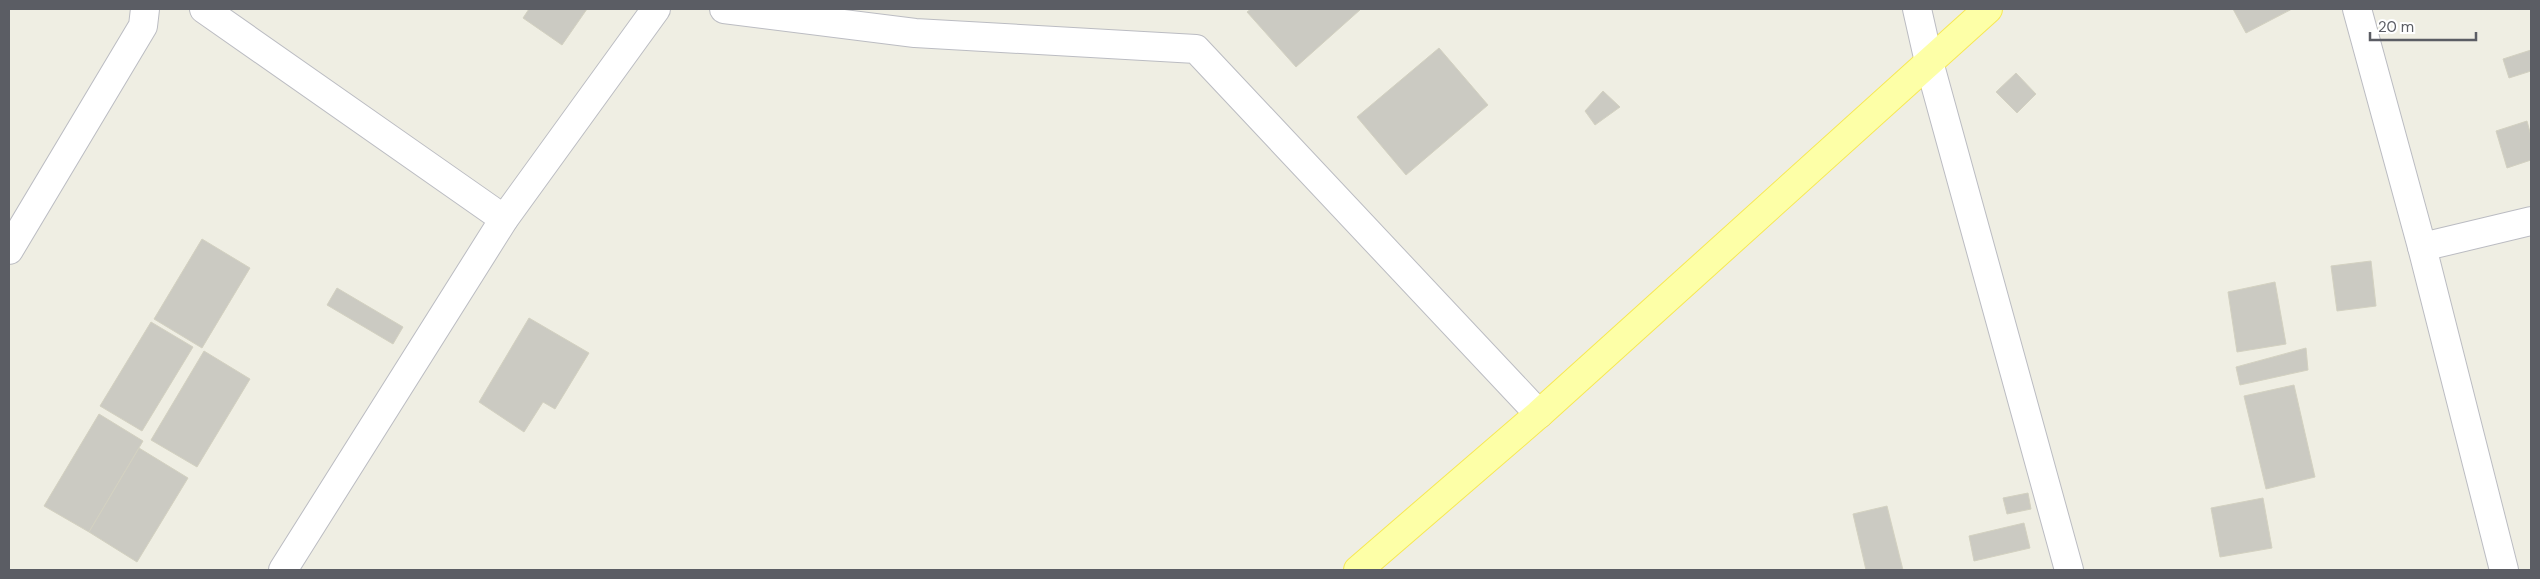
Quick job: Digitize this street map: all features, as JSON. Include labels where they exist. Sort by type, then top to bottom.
[{"type":"main road","points":[[1358,570],[1539,414],[1988,9]]},
{"type":"street","points":[[9,250],[143,26],[145,9]]},
{"type":"street","points":[[204,9],[504,218]]},
{"type":"street","points":[[283,570],[504,218],[656,9]]},
{"type":"street","points":[[724,9],[915,33],[1196,49],[1539,414]]},
{"type":"street","points":[[1917,9],[1929,62],[2068,570]]},
{"type":"street","points":[[2357,9],[2422,247],[2504,570]]},
{"type":"street","points":[[2422,247],[2531,221]]},
{"type":"building","points":[[529,9],[587,9],[562,45],[523,18]]},
{"type":"building","points":[[1251,9],[1361,9],[1296,67],[1247,12]]},
{"type":"building","points":[[2233,9],[2292,9],[2246,33]]},
{"type":"building","points":[[1439,48],[1488,105],[1406,175],[1357,117]]},
{"type":"building","points":[[2531,50],[2531,71],[2509,78],[2503,59]]},
{"type":"building","points":[[2016,73],[2036,94],[2017,113],[1996,92]]},
{"type":"building","points":[[1603,91],[1620,107],[1595,125],[1585,111]]},
{"type":"building","points":[[2527,121],[2531,136],[2531,160],[2507,168],[2496,131]]},
{"type":"building","points":[[202,239],[250,268],[202,348],[154,319]]},
{"type":"building","points":[[2371,261],[2376,306],[2337,311],[2331,266]]},
{"type":"building","points":[[2275,282],[2286,344],[2237,352],[2228,292]]},
{"type":"building","points":[[337,288],[403,327],[393,344],[327,305]]},
{"type":"building","points":[[529,318],[589,353],[555,409],[543,402],[524,432],[479,402]]},
{"type":"building","points":[[151,322],[193,347],[142,431],[100,406]]},
{"type":"building","points":[[2306,348],[2308,370],[2240,385],[2236,367]]},
{"type":"building","points":[[204,351],[250,379],[197,467],[151,440]]},
{"type":"building","points":[[2294,385],[2315,477],[2266,489],[2244,396]]},
{"type":"building","points":[[99,414],[143,441],[89,532],[44,506]]},
{"type":"building","points":[[139,448],[188,478],[137,562],[89,532]]},
{"type":"building","points":[[2028,493],[2031,509],[2007,514],[2003,498]]},
{"type":"building","points":[[2263,498],[2272,548],[2220,557],[2211,508]]},
{"type":"building","points":[[1887,506],[1903,570],[1866,570],[1853,514]]},
{"type":"building","points":[[2024,523],[2030,548],[1974,561],[1969,536]]}]
